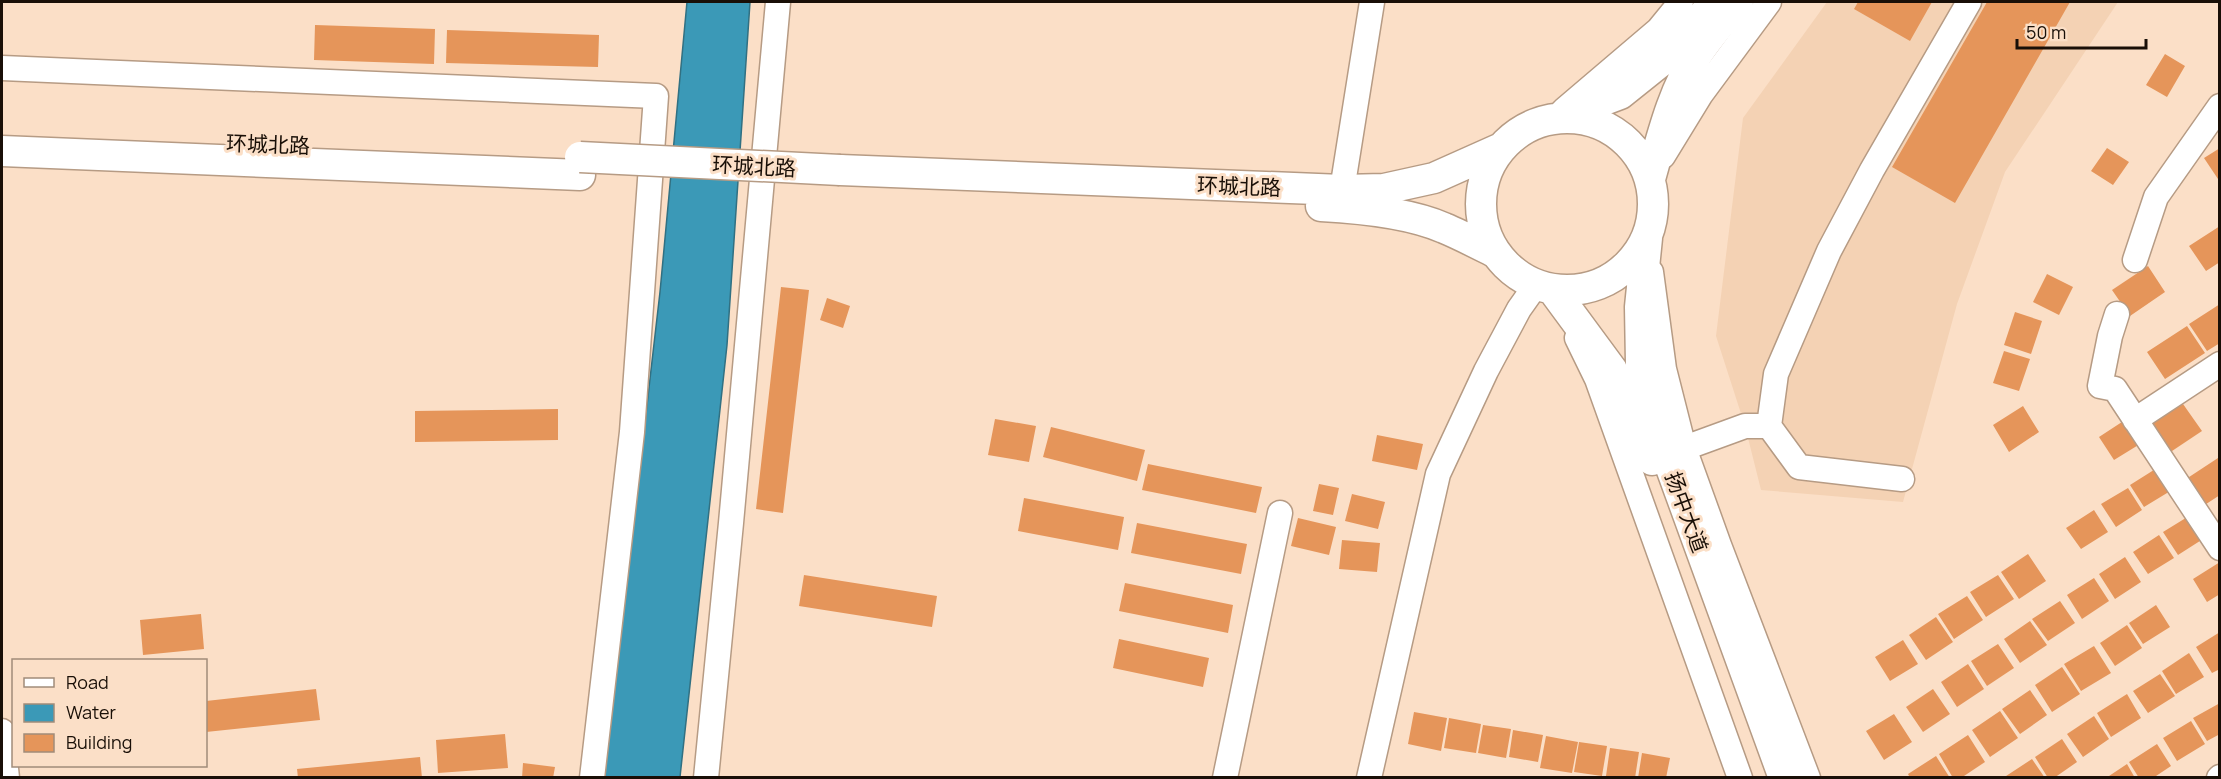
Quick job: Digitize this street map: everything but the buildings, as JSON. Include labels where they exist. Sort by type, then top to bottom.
[{"type":"main road","points":[[1555,118],[1589,120],[1619,135],[1642,161],[1650,179],[1653,199],[1652,219],[1647,238],[1624,269],[1608,280],[1591,287],[1572,290],[1545,287],[1520,277],[1494,252],[1481,218],[1480,200],[1489,165],[1499,150],[1515,135],[1534,124],[1620,94],[1675,50],[1714,2]]},
{"type":"main road","points":[[1650,179],[1662,134],[1678,92],[1697,54],[1738,2]]},
{"type":"main road","name":"环城北路","points":[[2,133],[1339,207],[1403,217],[1443,227],[1494,252]]},
{"type":"main road","name":"环城北路","points":[[2,150],[580,166]]},
{"type":"main road","name":"环城北路","points":[[839,178],[1342,190],[1384,189],[1434,178],[1499,150]]},
{"type":"main road","name":"扬中大道","points":[[1647,238],[1640,307],[1641,364],[1675,451],[1784,777]]},
{"type":"main road","name":"扬中大道","points":[[1545,287],[1612,370],[1653,461],[1763,777]]},
{"type":"street","points":[[706,777],[778,2]]},
{"type":"street","points":[[1342,190],[1372,2]]},
{"type":"street","points":[[1555,118],[1658,30],[1681,2]]},
{"type":"street","points":[[1650,179],[1701,93],[1768,2]]},
{"type":"street","points":[[1902,479],[1799,467],[1768,426],[1776,374],[1829,251],[1872,170],[1969,2]]},
{"type":"street","points":[[2,68],[656,96],[632,432],[592,777]]},
{"type":"street","points":[[2135,260],[2156,197],[2220,106]]},
{"type":"street","points":[[1369,777],[1438,474],[1486,371],[1519,309],[1545,287],[1597,379],[1740,777]]},
{"type":"street","points":[[2117,314],[2100,386],[2115,389],[2220,548]]},
{"type":"street","points":[[2135,420],[2220,364]]},
{"type":"street","points":[[1768,426],[1745,426],[1675,451],[1719,545],[1808,777]]},
{"type":"street","points":[[1225,777],[1280,513]]},
{"type":"street","points":[[2,731],[7,777]]},
{"type":"shaded area","points":[[1827,2],[2118,2],[2005,172],[1957,304],[1903,502],[1761,490],[1745,426],[1716,336],[1743,118]]},
{"type":"water","points":[[687,2],[750,2],[727,345],[680,777],[604,778],[660,292]]}]
